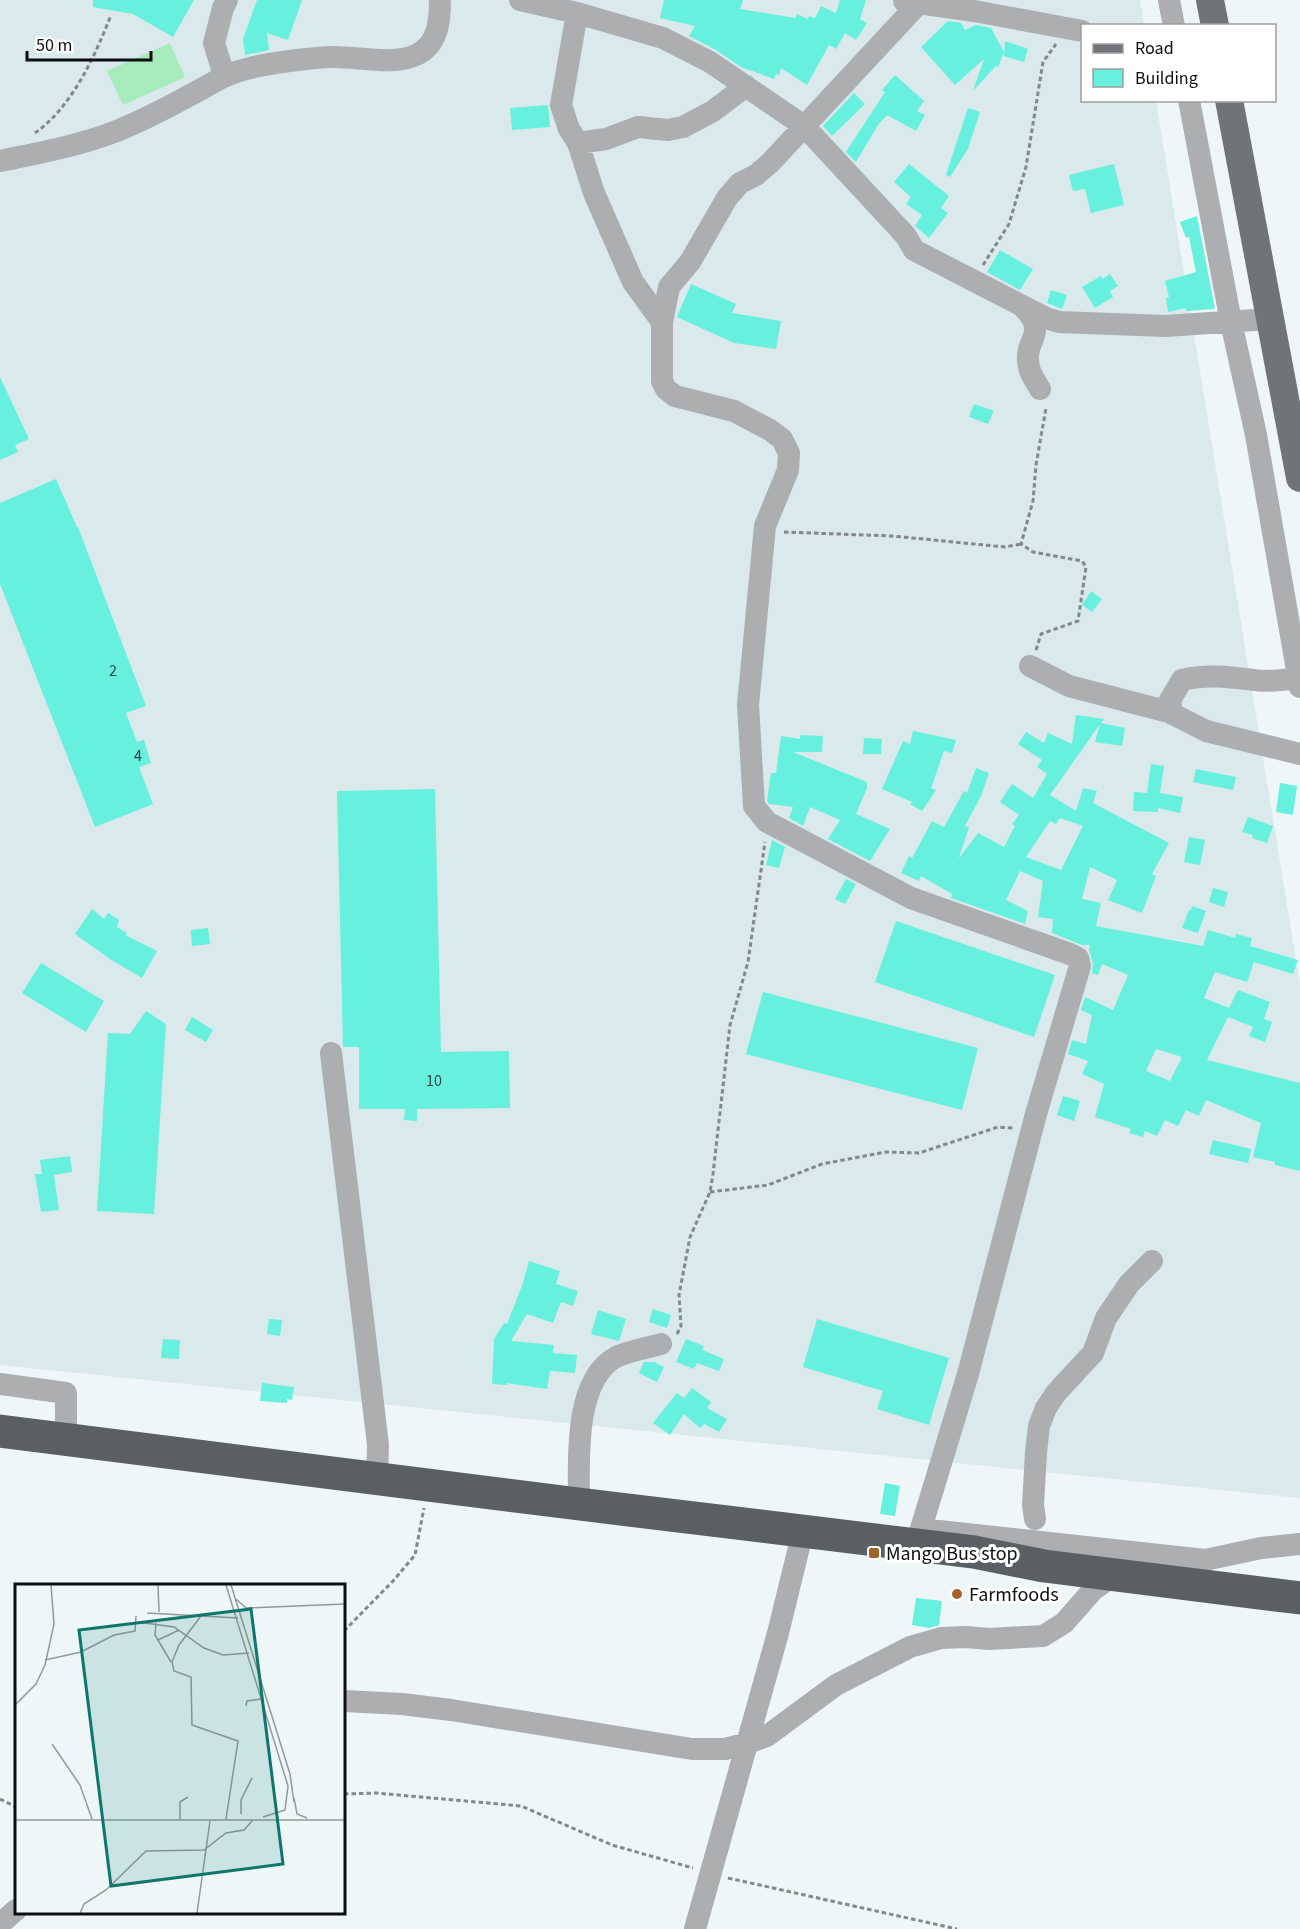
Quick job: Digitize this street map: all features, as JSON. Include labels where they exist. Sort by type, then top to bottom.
[{"type":"highway","points":[[0,1431],[802,1531],[918,1537],[974,1552],[1044,1566],[1300,1598]]},
{"type":"highway","points":[[974,1552],[1045,1553],[1250,1577],[1300,1580]]},
{"type":"main road","points":[[1210,0],[1215,24]]},
{"type":"main road","points":[[1229,102],[1300,478]]},
{"type":"street","points":[[224,75],[214,43],[227,0]]},
{"type":"street","points":[[0,161],[60,148],[114,132],[157,112],[224,75],[252,67],[331,57],[373,60],[415,56],[424,51],[432,42],[437,30],[440,0]]},
{"type":"street","points":[[520,0],[577,13],[663,38],[710,62],[804,126],[906,236],[914,250],[1046,318],[1059,322],[1165,326],[1270,319]]},
{"type":"street","points":[[1169,0],[1174,24]]},
{"type":"street","points":[[1080,31],[974,11],[910,2],[770,163],[756,175],[740,183],[727,198],[690,262],[669,287],[662,322],[663,381],[666,389],[675,396],[734,411],[770,430],[782,440],[789,453],[788,470],[765,526],[748,705],[754,806],[767,822],[911,898],[1078,958],[1080,966],[1036,1114],[968,1374],[918,1537],[1205,1560],[1261,1548],[1300,1544]]},
{"type":"street","points":[[577,13],[561,105],[569,129],[578,142],[594,193],[633,282],[662,322]]},
{"type":"street","points":[[578,142],[606,139],[638,127],[668,130],[683,127],[713,111],[746,86]]},
{"type":"street","points":[[1172,714],[1170,700],[1182,680],[1200,676],[1240,677],[1255,681],[1296,683],[1256,435],[1231,322],[1189,102]]},
{"type":"street","points":[[1021,305],[1033,316],[1036,330],[1029,348],[1029,367],[1040,389]]},
{"type":"street","points":[[1030,666],[1069,686],[1172,714],[1206,731],[1300,754]]},
{"type":"street","points":[[331,1053],[378,1445],[377,1479]]},
{"type":"street","points":[[1035,1519],[1033,1505],[1036,1452],[1039,1426],[1046,1408],[1056,1393],[1093,1353],[1106,1318],[1130,1284],[1152,1261]]},
{"type":"street","points":[[579,1504],[579,1454],[584,1410],[596,1373],[616,1357],[661,1344]]},
{"type":"street","points":[[0,1384],[66,1393],[66,1438]]},
{"type":"street","points":[[695,1929],[778,1634],[802,1531]]},
{"type":"street","points":[[345,1701],[402,1704],[451,1710],[693,1749],[725,1749],[767,1736],[836,1685],[909,1647],[941,1638],[989,1639],[1043,1636],[1064,1623],[1092,1590],[1114,1575]]},
{"type":"street","points":[[0,1924],[15,1911]]},
{"type":"path","points":[[32,136],[50,120],[72,94],[111,15]]},
{"type":"path","points":[[973,281],[1009,224],[1026,167],[1043,62],[1057,42],[1080,31]]},
{"type":"path","points":[[1021,544],[1033,501],[1036,465],[1046,408],[1040,389]]},
{"type":"path","points":[[765,526],[787,533],[892,536],[1005,547],[1021,544],[1033,552],[1082,561],[1086,567],[1078,621],[1041,634],[1030,666]]},
{"type":"path","points":[[661,1344],[674,1338],[681,1326],[679,1295],[690,1237],[710,1192],[730,1025],[748,962],[767,822]]},
{"type":"path","points":[[710,1192],[768,1185],[822,1164],[886,1152],[919,1153],[998,1127],[1011,1129],[1036,1114]]},
{"type":"path","points":[[345,1630],[393,1581],[414,1555],[428,1486]]},
{"type":"path","points":[[345,1794],[376,1793],[521,1806],[612,1845],[738,1881],[957,1929]]},
{"type":"path","points":[[0,1799],[15,1806]]},
{"type":"shaded area","points":[[0,0],[1140,0],[1144,24],[1081,24],[1081,102],[1156,102],[1300,985],[1300,1498],[0,1365]]},
{"type":"green space","points":[[170,43],[185,77],[123,105],[107,71]]},
{"type":"building","points":[[93,0],[194,0],[173,37],[133,14],[93,7]]},
{"type":"building","points":[[257,0],[302,0],[288,40],[267,33],[269,50],[245,55],[243,39]]},
{"type":"building","points":[[664,0],[743,0],[740,9],[795,18],[797,14],[808,19],[809,16],[815,18],[821,6],[836,13],[840,0],[866,0],[860,19],[867,23],[856,40],[845,33],[836,49],[829,45],[807,85],[781,68],[779,75],[776,74],[774,79],[741,67],[716,50],[689,36],[695,26],[660,18]]},
{"type":"building","points":[[948,21],[961,23],[965,30],[976,25],[991,28],[1004,52],[998,67],[996,66],[973,91],[984,59],[955,85],[921,47]]},
{"type":"building","points":[[1005,41],[1028,49],[1024,62],[1004,56]]},
{"type":"building","points":[[895,75],[924,101],[917,111],[925,115],[916,131],[887,115],[878,125],[856,162],[846,152],[885,92],[882,90]]},
{"type":"building","points":[[854,93],[865,104],[832,136],[823,126]]},
{"type":"building","points":[[548,105],[550,127],[512,130],[510,108]]},
{"type":"building","points":[[968,108],[980,112],[968,149],[950,177],[946,175]]},
{"type":"building","points":[[909,164],[949,196],[941,208],[948,213],[929,238],[915,226],[922,215],[906,204],[911,197],[894,182]]},
{"type":"building","points":[[1114,164],[1124,205],[1091,213],[1085,189],[1073,191],[1069,175]]},
{"type":"building","points":[[1197,216],[1215,309],[1186,311],[1186,308],[1168,312],[1166,298],[1169,297],[1165,281],[1196,272],[1189,237],[1186,238],[1180,222]]},
{"type":"building","points":[[1000,250],[1033,269],[1020,290],[987,272]]},
{"type":"building","points":[[1110,274],[1118,286],[1110,291],[1113,297],[1095,308],[1082,287],[1101,276],[1103,279]]},
{"type":"building","points":[[691,284],[736,304],[732,313],[781,321],[776,349],[734,343],[677,317]]},
{"type":"building","points":[[1051,290],[1067,295],[1062,309],[1047,303]]},
{"type":"building","points":[[0,377],[29,439],[15,445],[18,452],[0,460]]},
{"type":"building","points":[[974,404],[994,411],[988,424],[969,417]]},
{"type":"building","points":[[56,479],[78,527],[146,706],[126,713],[137,742],[144,740],[151,763],[139,767],[153,804],[95,827],[0,584],[0,503]]},
{"type":"building","points":[[1091,591],[1102,599],[1092,612],[1082,605]]},
{"type":"building","points":[[1076,715],[1104,719],[1101,723],[1125,728],[1122,746],[1095,742],[1100,724],[1050,795],[1076,811],[1083,788],[1097,791],[1093,803],[1169,843],[1152,874],[1156,876],[1142,913],[1108,900],[1117,880],[1090,867],[1082,899],[1101,903],[1096,926],[1203,946],[1208,930],[1235,938],[1236,934],[1252,938],[1250,946],[1298,960],[1293,974],[1254,962],[1247,982],[1215,972],[1204,998],[1229,1008],[1238,990],[1270,1002],[1264,1019],[1272,1022],[1265,1042],[1249,1036],[1253,1027],[1228,1017],[1207,1060],[1300,1083],[1300,1171],[1253,1157],[1261,1123],[1206,1100],[1199,1116],[1186,1110],[1178,1126],[1165,1120],[1157,1136],[1145,1131],[1143,1137],[1129,1133],[1131,1129],[1095,1117],[1104,1084],[1082,1074],[1088,1061],[1068,1054],[1072,1040],[1086,1044],[1092,1015],[1081,1010],[1085,997],[1113,1010],[1128,975],[1102,964],[1098,975],[1092,973],[1090,945],[1082,945],[1052,933],[1053,919],[1038,917],[1043,881],[1020,871],[1006,900],[1028,911],[1025,924],[951,898],[952,894],[921,876],[919,881],[901,873],[909,856],[912,858],[932,821],[944,827],[964,791],[967,793],[976,768],[989,773],[981,796],[965,826],[969,828],[959,857],[978,833],[1004,847],[1015,826],[1012,824],[1019,815],[1000,802],[1012,784],[1033,798],[1047,774],[1037,767],[1042,760],[1018,744],[1026,732],[1044,743],[1048,733],[1072,744]],"holes":[[[1060,818],[1083,826],[1061,870],[1026,857],[1050,821],[1056,824]],[[1156,1049],[1182,1057],[1170,1081],[1146,1071]]]},
{"type":"building","points":[[913,731],[956,740],[952,753],[944,751],[931,788],[936,790],[922,811],[910,804],[912,802],[882,789],[903,741],[910,744]]},
{"type":"building","points":[[800,735],[823,736],[822,752],[793,752],[867,782],[867,788],[856,814],[890,829],[870,861],[828,839],[840,820],[810,807],[803,826],[789,818],[793,807],[769,804],[767,801],[771,773],[776,773],[781,736],[800,739]]},
{"type":"building","points":[[864,738],[882,739],[881,754],[863,754]]},
{"type":"building","points":[[1151,764],[1164,766],[1160,793],[1183,797],[1180,813],[1158,808],[1158,812],[1133,811],[1134,792],[1147,793]]},
{"type":"building","points":[[1196,769],[1236,777],[1233,790],[1193,782]]},
{"type":"building","points":[[1280,783],[1297,786],[1293,815],[1276,812]]},
{"type":"building","points":[[435,789],[441,1052],[509,1051],[510,1108],[417,1109],[417,1121],[404,1120],[405,1109],[359,1109],[359,1047],[343,1047],[337,791]]},
{"type":"building","points":[[1248,817],[1273,826],[1267,843],[1242,832]]},
{"type":"building","points":[[1189,837],[1205,840],[1200,865],[1184,862]]},
{"type":"building","points":[[772,840],[785,847],[779,868],[766,865]]},
{"type":"building","points":[[846,879],[856,884],[845,904],[835,899]]},
{"type":"building","points":[[1213,888],[1228,892],[1224,907],[1209,902]]},
{"type":"building","points":[[1192,906],[1206,911],[1198,933],[1182,928]]},
{"type":"building","points":[[92,909],[104,919],[108,913],[119,920],[117,927],[127,933],[125,935],[157,951],[142,978],[75,934]]},
{"type":"building","points":[[896,921],[1055,975],[1034,1037],[875,982]]},
{"type":"building","points":[[208,928],[210,944],[192,946],[191,930]]},
{"type":"building","points":[[41,963],[104,1001],[86,1032],[22,993]]},
{"type":"building","points":[[763,992],[978,1048],[962,1110],[746,1054]]},
{"type":"building","points":[[146,1011],[166,1024],[154,1214],[97,1211],[108,1033],[130,1034]]},
{"type":"building","points":[[192,1017],[213,1030],[206,1042],[185,1030]]},
{"type":"building","points":[[1063,1096],[1080,1101],[1074,1121],[1057,1115]]},
{"type":"building","points":[[1213,1140],[1251,1149],[1248,1163],[1209,1154]]},
{"type":"building","points":[[70,1156],[72,1172],[54,1175],[59,1210],[41,1212],[35,1174],[42,1174],[40,1160]]},
{"type":"building","points":[[529,1261],[560,1271],[556,1284],[578,1291],[573,1306],[561,1302],[553,1323],[527,1314],[511,1341],[554,1345],[553,1353],[577,1355],[575,1373],[550,1371],[547,1389],[507,1383],[507,1385],[492,1384],[494,1339],[504,1323],[507,1324]]},
{"type":"building","points":[[653,1309],[671,1315],[667,1328],[649,1322]]},
{"type":"building","points":[[598,1310],[626,1319],[619,1341],[591,1334]]},
{"type":"building","points":[[269,1319],[282,1320],[280,1336],[267,1334]]},
{"type":"building","points":[[817,1319],[949,1358],[929,1425],[877,1409],[883,1391],[803,1367]]},
{"type":"building","points":[[163,1339],[180,1340],[179,1359],[161,1358]]},
{"type":"building","points":[[686,1339],[704,1346],[702,1350],[724,1359],[719,1371],[697,1363],[694,1369],[676,1362]]},
{"type":"building","points":[[644,1362],[654,1362],[664,1367],[657,1382],[639,1373]]},
{"type":"building","points":[[262,1383],[294,1387],[292,1400],[287,1399],[287,1403],[260,1401]]},
{"type":"building","points":[[692,1388],[711,1402],[707,1408],[727,1419],[719,1432],[704,1424],[700,1428],[684,1414],[670,1435],[653,1423],[677,1393],[684,1398]]},
{"type":"building","points":[[885,1483],[900,1486],[895,1516],[880,1514]]},
{"type":"building","points":[[916,1598],[942,1601],[939,1625],[929,1628],[912,1625]]},
{"type":"place","name":"Mango Bus stop","points":[[874,1553]]},
{"type":"place","name":"Farmfoods","points":[[957,1594]]}]
